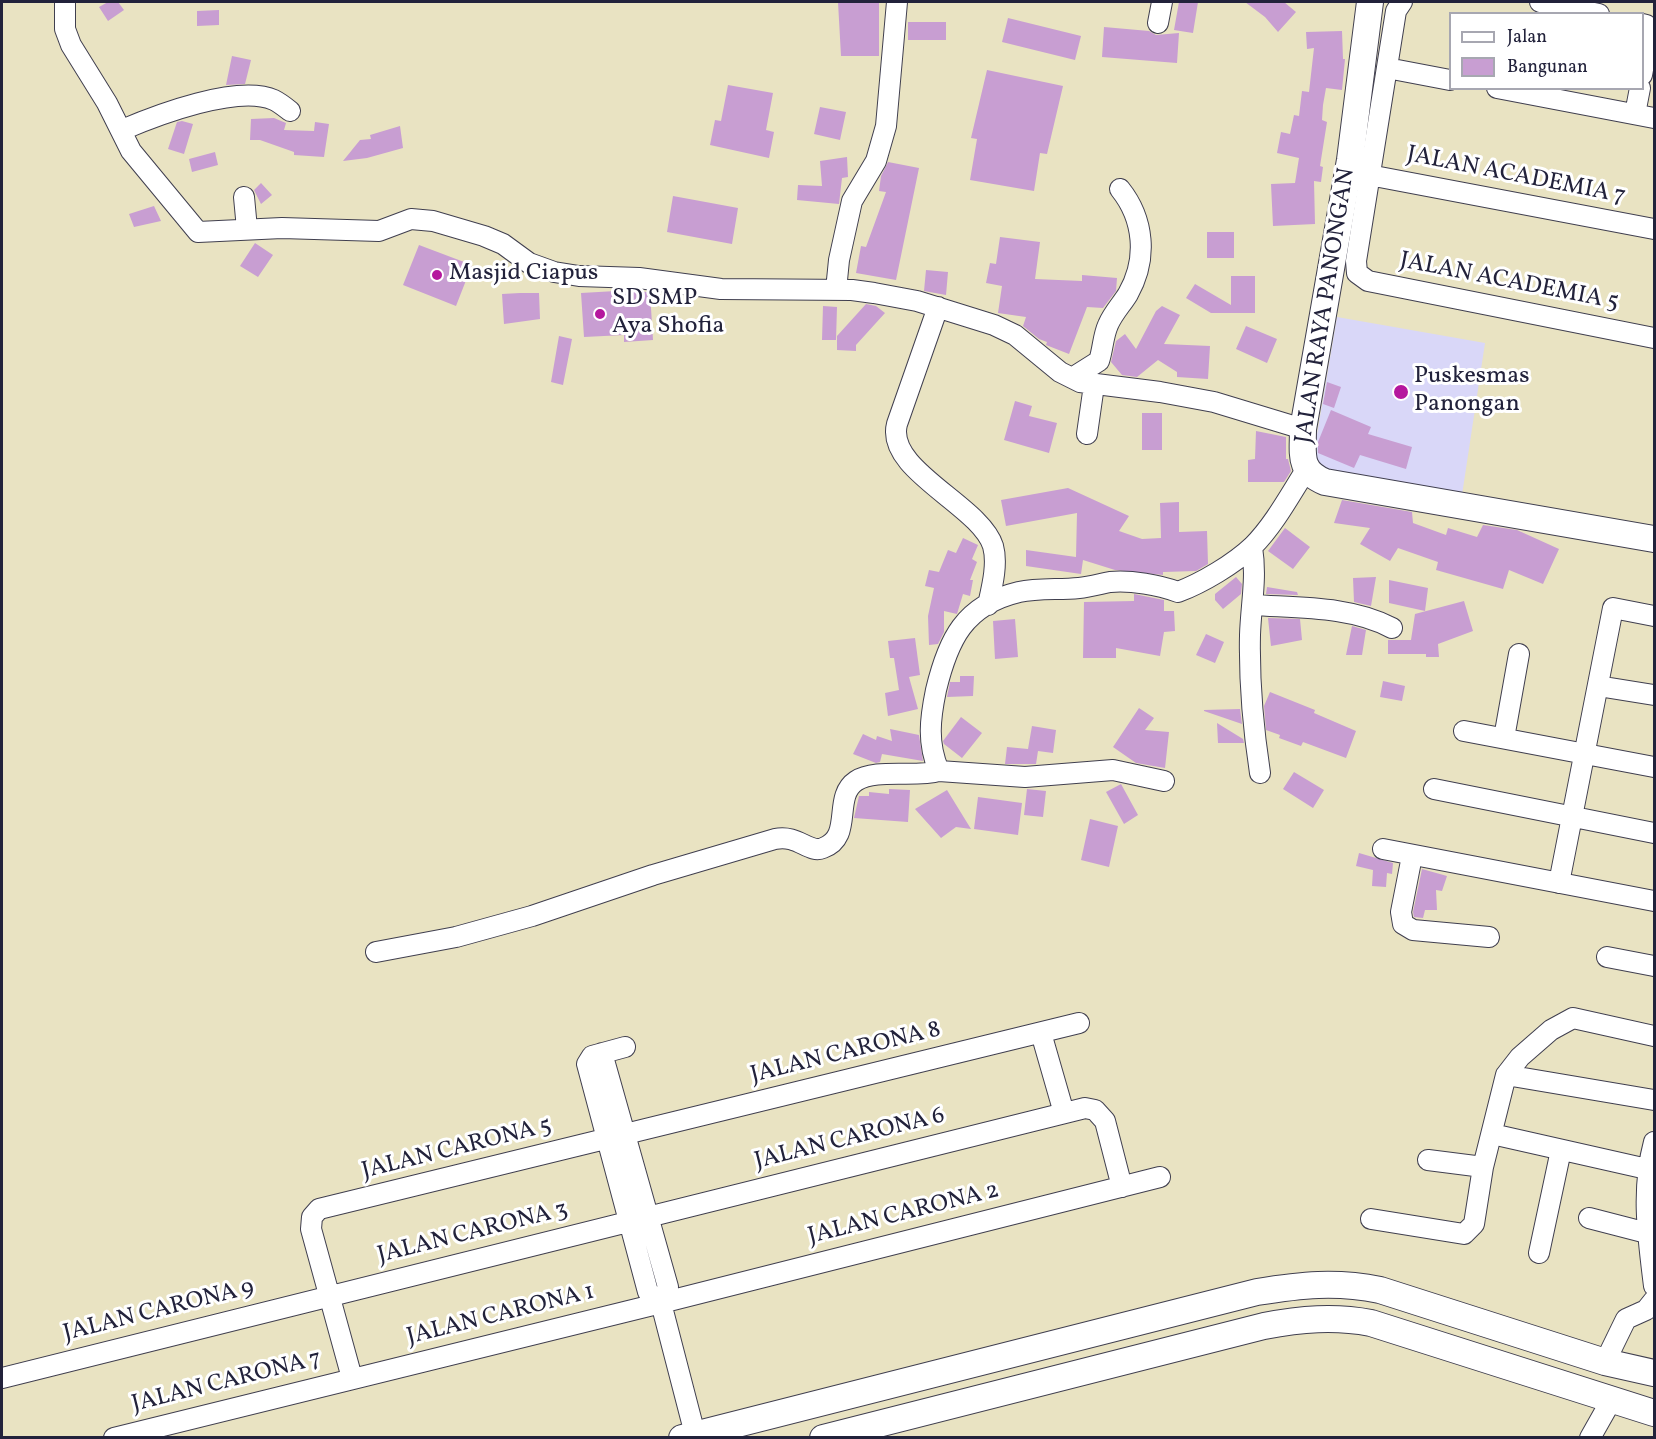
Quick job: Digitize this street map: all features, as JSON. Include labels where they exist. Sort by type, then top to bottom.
[{"type":"street","points":[[65,2],[65,29],[71,45],[142,167],[198,232],[247,229],[379,231],[411,219],[433,221],[484,236],[502,244],[529,263],[554,272],[579,276],[639,278],[721,289],[837,290],[874,293],[972,316],[1015,335],[1060,372],[1094,385],[1160,392],[1214,402],[1303,429]]},
{"type":"street","points":[[837,290],[839,260],[852,201],[876,161],[886,126],[897,2]]},
{"type":"street","points":[[1158,23],[1162,2]]},
{"type":"street","name":"JALAN RAYA PANONGAN","points":[[1370,2],[1348,172],[1303,429],[1303,458],[1306,470],[1313,477],[1325,482],[1654,539]]},
{"type":"street","points":[[1369,175],[1396,11],[1402,2]]},
{"type":"street","points":[[1540,2],[1589,12]]},
{"type":"street","points":[[1644,25],[1649,37],[1644,64]]},
{"type":"street","points":[[1387,68],[1449,80]]},
{"type":"street","points":[[1508,90],[1645,116],[1640,90]]},
{"type":"street","points":[[122,130],[169,112],[244,96],[274,100],[290,111]]},
{"type":"street","name":"JALAN ACADEMIA 7","points":[[1369,175],[1654,229]]},
{"type":"street","name":"JALAN ACADEMIA 5","points":[[1369,175],[1356,261],[1357,273],[1368,281],[1654,338]]},
{"type":"street","points":[[1072,378],[1099,361],[1108,324],[1129,292],[1138,265],[1142,240],[1139,221],[1133,206],[1120,189]]},
{"type":"street","points":[[243,197],[247,229]]},
{"type":"street","points":[[939,307],[897,424],[896,440],[902,452],[922,474],[960,506],[988,536],[995,559],[988,605]]},
{"type":"street","points":[[1087,434],[1094,385]]},
{"type":"street","points":[[939,771],[930,745],[930,730],[946,649],[963,624],[988,605],[1021,592],[1082,588],[1113,582],[1165,588],[1178,592],[1202,582],[1252,547],[1306,470]]},
{"type":"street","points":[[1252,547],[1256,583],[1250,669],[1251,716],[1260,773]]},
{"type":"street","points":[[1253,605],[1323,610],[1377,621],[1392,628]]},
{"type":"street","points":[[1559,883],[1613,608],[1654,616]]},
{"type":"street","points":[[1504,738],[1519,654]]},
{"type":"street","points":[[1598,686],[1654,695]]},
{"type":"street","points":[[1464,731],[1654,767]]},
{"type":"street","points":[[376,952],[456,937],[532,916],[653,875],[775,839],[789,837],[810,848],[820,850],[829,845],[840,831],[845,795],[856,781],[870,776],[928,774],[939,771],[1025,777],[1113,770],[1164,782]]},
{"type":"street","points":[[1434,789],[1654,833]]},
{"type":"street","points":[[1383,849],[1654,901]]},
{"type":"street","points":[[1412,856],[1401,912],[1403,924],[1413,930],[1489,937]]},
{"type":"street","points":[[1607,957],[1654,966]]},
{"type":"street","points":[[1371,1219],[1464,1233],[1473,1224],[1506,1075],[1520,1058],[1551,1030],[1573,1018],[1654,1036]]},
{"type":"street","name":"JALAN CARONA 8","points":[[616,1137],[1078,1023]]},
{"type":"street","points":[[1041,1033],[1064,1113]]},
{"type":"street","points":[[625,1047],[592,1056],[587,1064],[649,1217],[668,1287],[662,1304],[691,1436],[1257,1292],[1308,1284],[1352,1284],[1380,1290],[1605,1362],[1654,1373]]},
{"type":"street","points":[[1506,1075],[1654,1100]]},
{"type":"street","name":"JALAN CARONA 6","points":[[629,1222],[1085,1108],[1095,1110],[1104,1121],[1122,1187]]},
{"type":"street","points":[[1492,1134],[1647,1169]]},
{"type":"street","points":[[616,1137],[629,1222],[648,1292],[662,1304]]},
{"type":"street","name":"JALAN CARONA 5","points":[[329,1295],[311,1229],[312,1217],[319,1209],[616,1137]]},
{"type":"street","points":[[1654,1142],[1647,1169],[1647,1233],[1654,1286]]},
{"type":"street","points":[[1539,1253],[1561,1150]]},
{"type":"street","points":[[1428,1160],[1484,1167]]},
{"type":"street","name":"JALAN CARONA 2","points":[[662,1304],[877,1247],[1160,1177]]},
{"type":"street","points":[[1589,1218],[1647,1233]]},
{"type":"street","name":"JALAN CARONA 3","points":[[329,1295],[629,1222]]},
{"type":"street","points":[[329,1295],[352,1378]]},
{"type":"street","name":"JALAN CARONA 9","points":[[2,1378],[329,1295]]},
{"type":"street","points":[[1605,1362],[1626,1319],[1646,1310],[1654,1300]]},
{"type":"street","name":"JALAN CARONA 1","points":[[352,1378],[662,1304]]},
{"type":"street","points":[[823,1437],[1264,1326],[1311,1318],[1348,1318],[1371,1323],[1654,1413]]},
{"type":"street","name":"JALAN CARONA 7","points":[[114,1437],[352,1378]]},
{"type":"street","points":[[1590,1437],[1612,1399]]},
{"type":"shaded area","name":"Puskesmas Panongan","points":[[1337,317],[1485,343],[1462,495],[1325,473],[1317,459],[1316,440]]},
{"type":"building","points":[[108,2],[118,2],[124,10],[108,21],[99,7]]},
{"type":"building","points":[[838,2],[879,2],[879,56],[841,56]]},
{"type":"building","points":[[1179,2],[1198,2],[1193,33],[1174,30]]},
{"type":"building","points":[[1245,2],[1284,2],[1296,12],[1278,32],[1265,17]]},
{"type":"building","points":[[219,10],[219,25],[197,26],[197,11]]},
{"type":"building","points":[[1008,18],[1081,36],[1075,60],[1002,42]]},
{"type":"building","points":[[908,22],[946,22],[946,40],[908,40]]},
{"type":"building","points":[[1104,27],[1149,31],[1156,35],[1179,33],[1177,63],[1102,57]]},
{"type":"building","points":[[1342,31],[1343,59],[1345,59],[1342,90],[1326,88],[1323,105],[1322,120],[1327,122],[1320,166],[1323,167],[1321,182],[1314,181],[1315,224],[1273,226],[1271,184],[1295,183],[1299,158],[1277,153],[1281,132],[1290,134],[1294,115],[1299,116],[1302,91],[1309,92],[1314,48],[1307,49],[1306,32]]},
{"type":"building","points":[[232,56],[251,60],[245,84],[226,85]]},
{"type":"building","points":[[987,70],[1063,86],[1047,154],[1040,153],[1034,191],[970,180],[977,139],[971,138]]},
{"type":"building","points":[[728,85],[773,93],[766,130],[774,132],[769,158],[710,145],[715,120],[721,121]]},
{"type":"building","points":[[820,107],[846,112],[840,140],[814,134]]},
{"type":"building","points":[[274,118],[286,123],[284,130],[314,131],[315,122],[329,124],[324,157],[294,155],[294,152],[260,140],[250,140],[251,119]]},
{"type":"building","points":[[177,122],[193,124],[184,154],[168,149]]},
{"type":"building","points":[[400,126],[403,148],[367,158],[343,161],[360,140],[371,139],[370,135]]},
{"type":"building","points":[[215,152],[218,165],[192,172],[189,159]]},
{"type":"building","points":[[847,157],[848,177],[842,178],[839,204],[797,200],[798,185],[822,186],[820,161]]},
{"type":"building","points":[[888,162],[919,168],[896,280],[856,273],[861,246],[866,247],[886,192],[879,191],[881,176]]},
{"type":"building","points":[[261,183],[272,195],[261,204],[254,190]]},
{"type":"building","points":[[673,196],[738,208],[732,244],[667,232]]},
{"type":"building","points":[[154,206],[161,221],[134,227],[129,214]]},
{"type":"building","points":[[1207,232],[1234,232],[1234,258],[1207,258]]},
{"type":"building","points":[[1000,237],[1040,242],[1035,279],[1082,281],[1082,275],[1117,278],[1116,291],[1103,308],[1087,307],[1069,354],[1046,345],[1047,342],[1039,339],[1023,326],[1026,317],[998,313],[1002,286],[986,283],[990,263],[996,264]]},
{"type":"building","points":[[255,243],[273,255],[258,277],[240,266]]},
{"type":"building","name":"Masjid Ciapus","points":[[419,245],[472,265],[456,306],[403,285]]},
{"type":"building","points":[[926,270],[948,272],[946,295],[924,291]]},
{"type":"building","points":[[1231,276],[1255,276],[1255,313],[1211,313],[1186,298],[1195,284],[1231,305]]},
{"type":"building","points":[[650,292],[653,340],[624,342],[624,335],[584,337],[581,293]]},
{"type":"building","points":[[539,293],[540,319],[504,324],[502,294]]},
{"type":"building","points":[[866,304],[876,306],[885,313],[856,345],[856,351],[837,350],[837,336]]},
{"type":"building","points":[[823,306],[837,307],[836,340],[822,340]]},
{"type":"building","points":[[1162,306],[1180,315],[1164,344],[1210,346],[1208,379],[1177,377],[1177,372],[1158,360],[1137,377],[1122,375],[1111,362],[1116,341],[1125,334],[1136,349],[1156,311]]},
{"type":"building","points":[[1246,326],[1277,339],[1267,363],[1236,349]]},
{"type":"building","points":[[559,336],[572,339],[563,385],[551,382]]},
{"type":"building","points":[[1327,382],[1341,387],[1334,408],[1323,404]]},
{"type":"building","points":[[1015,401],[1032,406],[1029,416],[1057,423],[1049,453],[1004,440]]},
{"type":"building","points":[[1331,410],[1371,427],[1368,434],[1412,447],[1406,469],[1360,455],[1354,468],[1318,453],[1318,442]]},
{"type":"building","points":[[1142,413],[1162,413],[1162,450],[1142,450]]},
{"type":"building","points":[[1256,431],[1286,437],[1286,459],[1288,459],[1291,471],[1284,482],[1248,482],[1248,460],[1255,459]]},
{"type":"building","points":[[1068,488],[1129,516],[1119,531],[1142,539],[1161,538],[1160,503],[1179,502],[1179,532],[1207,531],[1208,564],[1196,571],[1163,572],[1163,575],[1115,570],[1083,560],[1081,574],[1026,566],[1026,550],[1076,557],[1077,513],[1006,526],[1001,500]]},
{"type":"building","points":[[1342,500],[1412,512],[1413,523],[1446,535],[1448,528],[1477,537],[1483,525],[1517,530],[1559,549],[1543,584],[1509,570],[1503,589],[1436,570],[1438,562],[1398,548],[1390,561],[1360,544],[1370,528],[1334,523]]},
{"type":"building","points":[[1285,528],[1310,547],[1293,569],[1268,551]]},
{"type":"building","points":[[963,538],[978,545],[972,559],[977,562],[970,580],[973,580],[970,596],[963,594],[957,614],[944,611],[944,632],[938,644],[929,645],[928,616],[934,588],[925,586],[929,570],[939,572],[948,550],[956,553]]},
{"type":"building","points":[[1236,577],[1242,584],[1241,594],[1223,609],[1215,600],[1215,594]]},
{"type":"building","points":[[1376,577],[1371,606],[1354,602],[1353,578]]},
{"type":"building","points":[[1389,580],[1428,588],[1425,611],[1389,603]]},
{"type":"building","points":[[1267,587],[1297,592],[1298,595],[1266,594]]},
{"type":"building","points":[[1134,594],[1164,600],[1164,611],[1174,611],[1175,631],[1164,632],[1160,656],[1116,648],[1116,658],[1083,658],[1084,602],[1134,601]]},
{"type":"building","points":[[1464,601],[1473,631],[1438,644],[1439,657],[1426,657],[1426,654],[1388,654],[1388,640],[1411,640],[1415,614]]},
{"type":"building","points":[[1268,618],[1300,619],[1302,640],[1271,646]]},
{"type":"building","points":[[1015,619],[1018,657],[995,659],[993,621]]},
{"type":"building","points":[[1352,626],[1366,630],[1362,655],[1346,655]]},
{"type":"building","points":[[1206,634],[1224,642],[1215,663],[1196,655]]},
{"type":"building","points":[[915,638],[920,675],[909,677],[918,709],[888,716],[885,693],[899,690],[894,658],[890,658],[888,641]]},
{"type":"building","points":[[960,676],[974,676],[973,696],[947,697],[950,682],[960,682]]},
{"type":"building","points":[[1383,681],[1405,686],[1402,701],[1380,697]]},
{"type":"building","points":[[1270,692],[1315,710],[1314,713],[1356,731],[1346,758],[1303,742],[1301,746],[1279,738],[1280,735],[1266,730],[1264,706]]},
{"type":"building","points":[[1139,708],[1154,718],[1145,730],[1169,732],[1165,768],[1136,763],[1113,747]]},
{"type":"building","points":[[1240,709],[1242,724],[1204,711],[1204,710]]},
{"type":"building","points":[[961,717],[982,733],[962,758],[943,741]]},
{"type":"building","points":[[1217,723],[1243,739],[1244,743],[1218,743]]},
{"type":"building","points":[[1032,726],[1056,730],[1053,753],[1038,751],[1036,764],[1005,764],[1007,747],[1028,749]]},
{"type":"building","points":[[890,729],[919,735],[923,761],[882,754],[880,762],[876,763],[853,754],[863,734],[876,740],[877,736],[892,741]]},
{"type":"building","points":[[1294,772],[1324,790],[1313,808],[1283,789]]},
{"type":"building","points":[[1121,784],[1138,815],[1124,824],[1106,792]]},
{"type":"building","points":[[889,789],[910,790],[908,822],[854,818],[859,796],[869,796],[869,792],[889,794]]},
{"type":"building","points":[[1027,789],[1046,791],[1043,817],[1024,815]]},
{"type":"building","points":[[947,790],[971,829],[956,827],[941,838],[915,809]]},
{"type":"building","points":[[978,797],[1022,803],[1018,835],[974,829]]},
{"type":"building","points":[[1090,819],[1118,826],[1109,867],[1081,860]]},
{"type":"building","points":[[1359,853],[1393,863],[1392,874],[1387,873],[1386,887],[1372,886],[1373,870],[1356,866]]},
{"type":"building","points":[[1422,869],[1447,876],[1442,891],[1436,890],[1437,910],[1425,910],[1423,918],[1414,917],[1413,912]]},
{"type":"place","name":"Masjid Ciapus","points":[[437,275]]},
{"type":"place","name":"SD SMP Aya Shofia","points":[[600,314]]},
{"type":"place","name":"Puskesmas Panongan","points":[[1401,392]]}]
